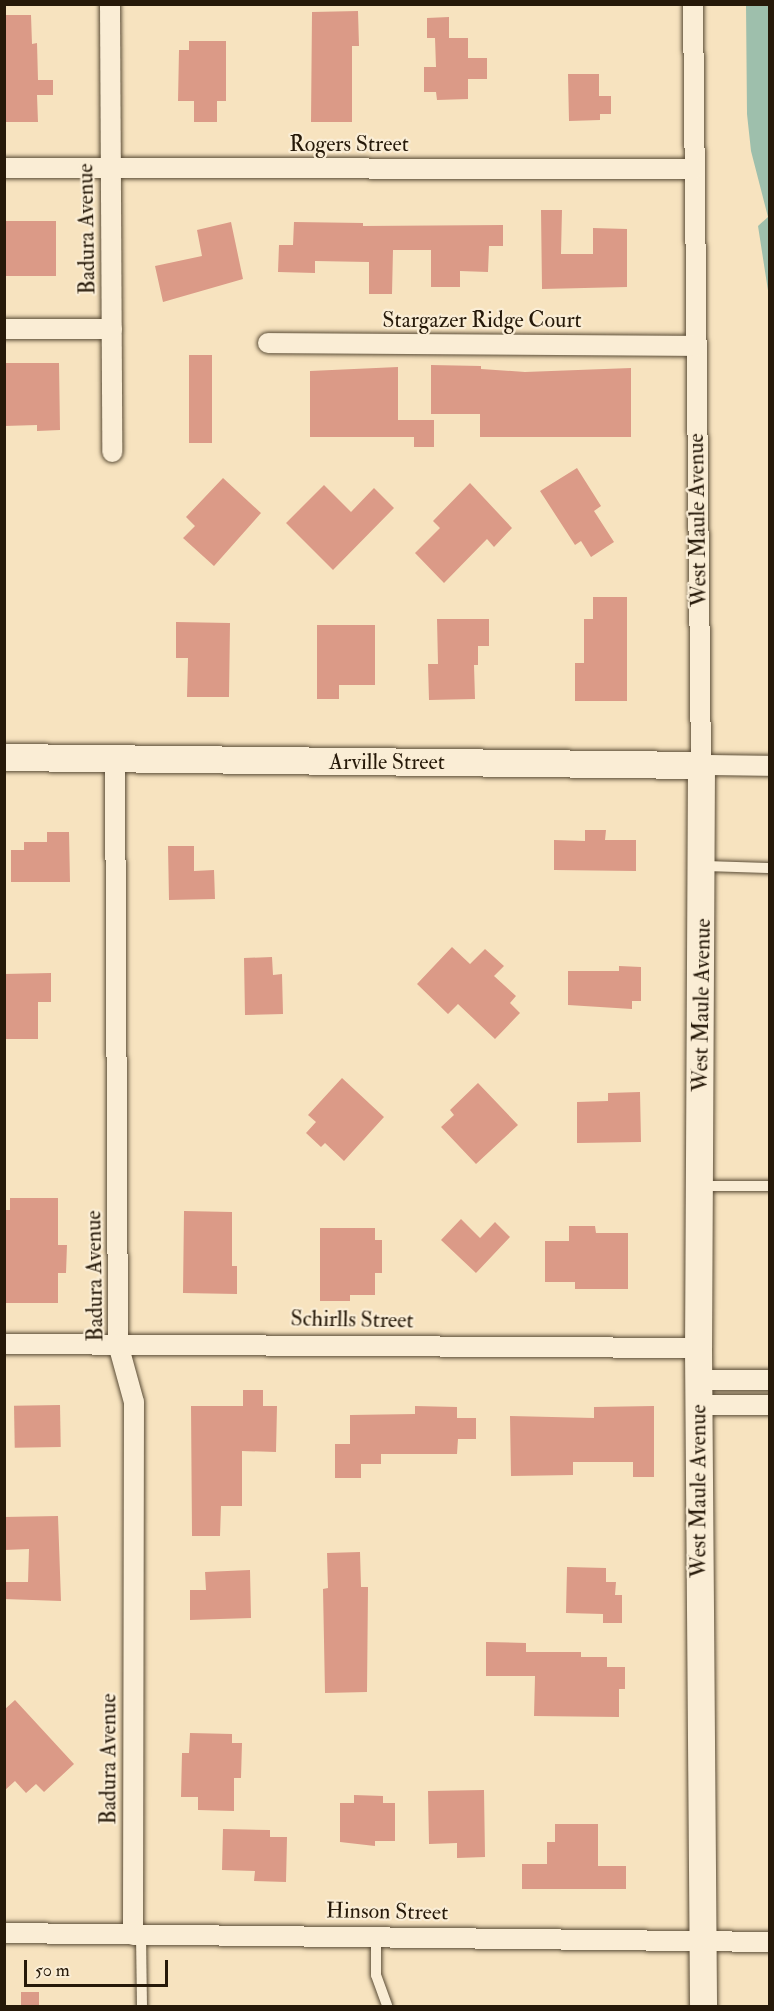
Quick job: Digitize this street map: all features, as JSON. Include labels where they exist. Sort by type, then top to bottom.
[{"type":"street","name":"Badura Avenue","points":[[110,4],[112,452]]},
{"type":"street","name":"West Maule Avenue","points":[[693,4],[703,866],[699,1348],[703,2007]]},
{"type":"street","name":"Rogers Street","points":[[4,168],[694,169]]},
{"type":"street","points":[[4,329],[112,330]]},
{"type":"street","name":"Stargazer Ridge Court","points":[[268,344],[696,346]]},
{"type":"street","name":"Arville Street","points":[[4,757],[770,766]]},
{"type":"street","name":"Badura Avenue","points":[[115,758],[118,1344],[134,1402],[137,1935]]},
{"type":"street","name":"Schirlls Street","points":[[4,1344],[699,1348]]},
{"type":"street","points":[[699,1392],[770,1380]]},
{"type":"street","points":[[699,1392],[770,1405]]},
{"type":"street","name":"Hinson Street","points":[[4,1933],[770,1942]]},
{"type":"lane","points":[[703,866],[770,868]]},
{"type":"lane","points":[[700,1186],[770,1186]]},
{"type":"lane","points":[[137,1935],[142,2007]]},
{"type":"lane","points":[[376,1936],[376,1975],[387,2007]]},
{"type":"shaded area","points":[[746,5],[769,5],[769,297],[758,226],[768,217],[751,151],[747,114]]},
{"type":"building","points":[[358,11],[359,46],[352,46],[352,122],[311,122],[312,12]]},
{"type":"building","points":[[4,15],[31,15],[32,44],[37,43],[38,80],[53,80],[53,95],[37,95],[38,122],[4,122]]},
{"type":"building","points":[[449,17],[449,38],[468,38],[468,58],[487,58],[487,79],[468,79],[468,99],[437,100],[436,92],[424,92],[424,67],[436,67],[435,38],[427,38],[427,18]]},
{"type":"building","points":[[189,41],[226,41],[226,101],[217,101],[217,122],[194,122],[194,101],[178,101],[179,50],[189,50]]},
{"type":"building","points":[[568,74],[599,74],[599,96],[611,96],[611,114],[600,114],[600,120],[569,121]]},
{"type":"building","points":[[541,210],[562,210],[561,254],[593,254],[593,228],[627,229],[627,287],[542,289]]},
{"type":"building","points":[[4,221],[56,221],[56,276],[4,276]]},
{"type":"building","points":[[231,222],[243,279],[163,302],[155,266],[202,256],[197,230]]},
{"type":"building","points":[[294,222],[363,223],[363,226],[503,225],[503,246],[489,246],[488,272],[460,271],[460,287],[431,287],[431,250],[393,250],[392,294],[369,294],[369,262],[315,261],[315,273],[278,272],[279,245],[293,245]]},
{"type":"building","points":[[189,355],[212,355],[212,443],[189,443]]},
{"type":"building","points":[[4,363],[59,363],[60,430],[37,431],[37,425],[4,426]]},
{"type":"building","points":[[431,365],[481,366],[481,369],[525,372],[631,368],[631,437],[480,437],[480,414],[431,414]]},
{"type":"building","points":[[398,367],[398,420],[434,420],[434,447],[414,447],[414,437],[310,437],[310,371]]},
{"type":"building","points":[[577,468],[601,506],[594,511],[614,542],[591,557],[581,541],[575,545],[540,491]]},
{"type":"building","points":[[223,478],[261,513],[214,566],[183,538],[195,526],[186,517]]},
{"type":"building","points":[[470,483],[512,528],[494,547],[487,539],[444,583],[415,553],[440,528],[433,521]]},
{"type":"building","points":[[324,485],[351,512],[374,488],[394,508],[333,570],[286,523]]},
{"type":"building","points":[[593,597],[627,597],[627,701],[575,701],[575,663],[584,663],[584,619],[593,619]]},
{"type":"building","points":[[437,619],[489,619],[489,646],[478,646],[478,665],[474,665],[475,699],[429,700],[428,664],[438,664]]},
{"type":"building","points":[[176,622],[230,623],[229,697],[187,697],[188,658],[176,658]]},
{"type":"building","points":[[317,625],[375,625],[375,685],[339,685],[339,699],[317,699]]},
{"type":"building","points":[[585,830],[606,830],[605,840],[636,840],[636,871],[554,870],[554,840],[585,841]]},
{"type":"building","points":[[47,832],[69,832],[70,882],[11,882],[11,850],[24,850],[24,842],[47,842]]},
{"type":"building","points":[[168,846],[194,846],[194,871],[214,870],[215,899],[169,900]]},
{"type":"building","points":[[452,947],[470,964],[485,949],[504,966],[494,976],[516,996],[510,1003],[520,1013],[495,1039],[458,1004],[448,1014],[417,984]]},
{"type":"building","points":[[272,957],[273,975],[282,974],[283,1014],[245,1015],[244,958]]},
{"type":"building","points":[[619,966],[641,967],[641,1001],[632,1001],[632,1009],[568,1005],[568,971],[619,971]]},
{"type":"building","points":[[51,973],[51,1002],[38,1002],[38,1039],[4,1039],[4,974]]},
{"type":"building","points":[[342,1078],[384,1117],[344,1161],[325,1143],[321,1147],[306,1133],[316,1122],[308,1115]]},
{"type":"building","points":[[478,1083],[518,1125],[476,1164],[441,1127],[454,1115],[450,1110]]},
{"type":"building","points":[[640,1092],[641,1142],[577,1143],[577,1102],[608,1101],[608,1093]]},
{"type":"building","points":[[10,1198],[58,1198],[58,1245],[67,1245],[66,1273],[58,1273],[58,1303],[4,1303],[4,1210],[10,1210]]},
{"type":"building","points":[[184,1211],[232,1212],[232,1266],[237,1266],[237,1294],[183,1293]]},
{"type":"building","points":[[461,1219],[480,1238],[495,1222],[510,1237],[476,1273],[441,1240]]},
{"type":"building","points":[[569,1226],[595,1226],[596,1233],[628,1233],[628,1289],[575,1289],[575,1282],[545,1282],[545,1241],[569,1241]]},
{"type":"building","points":[[320,1228],[375,1228],[375,1240],[382,1240],[382,1273],[375,1273],[375,1295],[350,1295],[350,1301],[320,1301]]},
{"type":"building","points":[[243,1390],[263,1390],[263,1406],[277,1406],[276,1452],[242,1451],[242,1506],[221,1506],[220,1536],[192,1536],[191,1406],[243,1406]]},
{"type":"building","points":[[60,1405],[61,1447],[15,1448],[14,1406]]},
{"type":"building","points":[[415,1406],[457,1407],[457,1418],[476,1418],[476,1439],[458,1439],[457,1454],[381,1454],[381,1464],[361,1464],[361,1478],[335,1478],[335,1444],[350,1444],[350,1415],[415,1414]]},
{"type":"building","points":[[654,1406],[654,1477],[633,1477],[633,1462],[573,1462],[573,1475],[511,1476],[510,1416],[594,1418],[594,1407]]},
{"type":"building","points":[[58,1516],[61,1601],[4,1599],[4,1582],[28,1582],[29,1549],[4,1550],[4,1517]]},
{"type":"building","points":[[360,1552],[361,1587],[368,1587],[367,1692],[325,1693],[323,1589],[328,1588],[327,1553]]},
{"type":"building","points":[[567,1567],[606,1568],[606,1582],[616,1582],[615,1595],[622,1595],[622,1623],[603,1623],[603,1614],[566,1613]]},
{"type":"building","points":[[250,1570],[251,1618],[190,1620],[190,1590],[206,1590],[205,1572]]},
{"type":"building","points":[[486,1642],[526,1643],[526,1652],[581,1652],[581,1657],[607,1657],[607,1667],[625,1667],[625,1689],[619,1689],[619,1717],[534,1716],[535,1676],[486,1676]]},
{"type":"building","points":[[15,1700],[74,1764],[44,1792],[36,1784],[26,1793],[15,1781],[4,1791],[4,1710]]},
{"type":"building","points":[[190,1733],[232,1734],[232,1743],[242,1743],[241,1778],[234,1778],[234,1811],[198,1810],[198,1797],[181,1797],[182,1753],[189,1753]]},
{"type":"building","points":[[484,1790],[485,1857],[457,1858],[457,1843],[429,1844],[428,1791]]},
{"type":"building","points":[[354,1795],[383,1796],[383,1803],[395,1803],[395,1841],[375,1841],[375,1846],[340,1842],[340,1803],[354,1803]]},
{"type":"building","points":[[555,1824],[598,1824],[598,1866],[626,1866],[626,1889],[522,1889],[522,1864],[547,1864],[547,1842],[555,1842]]},
{"type":"building","points":[[223,1829],[270,1830],[270,1837],[287,1837],[286,1882],[254,1881],[255,1871],[222,1870]]},
{"type":"building","points":[[21,1992],[39,1992],[39,2006],[21,2006]]}]
